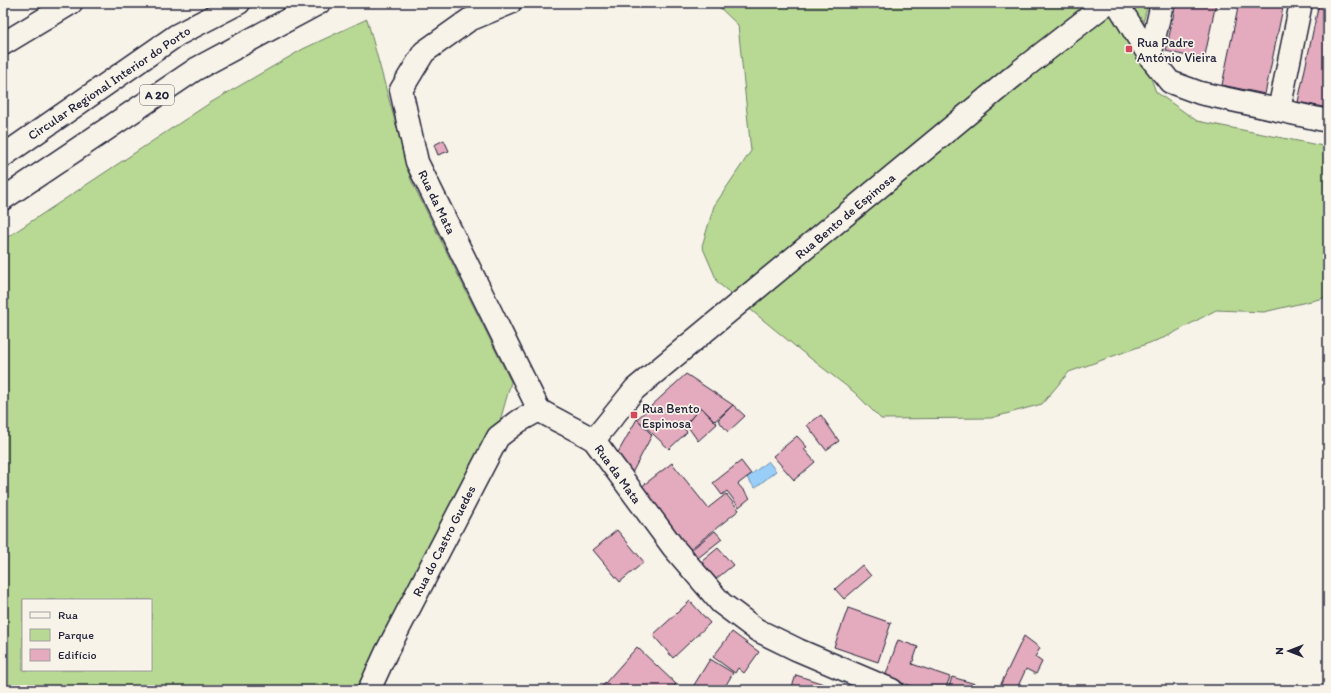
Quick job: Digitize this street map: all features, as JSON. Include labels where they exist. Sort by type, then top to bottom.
[{"type":"main road","points":[[3,44],[72,3]]},
{"type":"main road","name":"Circular Regional Interior do Porto","points":[[3,156],[177,35],[239,3]]},
{"type":"main road","name":"A 20","points":[[3,199],[196,69],[319,3]]},
{"type":"main road","name":"Rua da Mata","points":[[510,3],[469,20],[424,52],[401,90],[417,162],[539,410],[557,422],[578,430],[594,440],[673,547],[721,603],[757,630],[798,650],[892,690]]},
{"type":"main road","name":"Rua Bento de Espinosa","points":[[594,440],[635,389],[1021,70],[1107,3]]},
{"type":"main road","points":[[1117,3],[1150,58],[1170,82],[1200,93],[1328,121]]},
{"type":"main road","points":[[1150,58],[1162,3]]},
{"type":"main road","points":[[1279,110],[1301,3]]},
{"type":"main road","name":"Rua do Castro Guedes","points":[[369,690],[386,653],[498,437],[519,421],[539,410]]},
{"type":"green space","points":[[715,3],[1123,3],[1156,92],[1197,121],[1328,147],[1328,297],[1264,312],[1216,310],[1166,337],[1069,372],[1042,404],[991,418],[881,419],[854,392],[718,283],[702,246],[714,206],[751,151],[738,25]]},
{"type":"green space","points":[[1130,3],[1148,3],[1143,23]]},
{"type":"green space","points":[[367,19],[411,180],[511,382],[500,421],[372,662],[374,690],[3,690],[3,240],[210,103],[303,49]]},
{"type":"water","points":[[768,461],[776,471],[755,488],[747,478]]},
{"type":"building","points":[[1176,3],[1216,3],[1204,60],[1166,51]]},
{"type":"building","points":[[1239,3],[1284,3],[1265,94],[1222,85]]},
{"type":"building","points":[[1319,3],[1328,3],[1328,108],[1298,102]]},
{"type":"building","points":[[444,140],[449,151],[438,155],[434,145]]},
{"type":"building","points":[[686,374],[733,405],[715,421],[701,407],[683,427],[687,432],[669,449],[637,419]]},
{"type":"building","points":[[733,405],[745,416],[728,432],[718,420]]},
{"type":"building","points":[[701,407],[717,424],[698,441],[686,424]]},
{"type":"building","points":[[821,415],[839,441],[826,450],[807,425]]},
{"type":"building","points":[[637,419],[652,435],[632,473],[616,456]]},
{"type":"building","points":[[797,436],[807,447],[804,449],[815,462],[794,480],[773,456]]},
{"type":"building","points":[[741,461],[751,474],[738,484],[750,498],[739,507],[727,491],[722,495],[713,483]]},
{"type":"building","points":[[672,463],[708,508],[726,494],[739,510],[689,550],[641,487]]},
{"type":"building","points":[[617,530],[644,562],[620,582],[593,550]]},
{"type":"building","points":[[715,531],[722,539],[698,558],[692,549]]},
{"type":"building","points":[[718,548],[733,565],[716,579],[701,562]]},
{"type":"building","points":[[862,565],[871,576],[844,599],[835,589]]},
{"type":"building","points":[[690,601],[710,623],[673,658],[653,635]]},
{"type":"building","points":[[848,608],[891,623],[878,662],[834,647]]},
{"type":"building","points":[[732,632],[759,652],[744,673],[738,668],[735,673],[713,657]]},
{"type":"building","points":[[1024,636],[1040,648],[1035,657],[1042,662],[1036,674],[1026,669],[1019,684],[1018,690],[999,688]]},
{"type":"building","points":[[898,640],[918,647],[912,664],[950,677],[945,690],[922,690],[885,677]]},
{"type":"building","points":[[637,647],[676,684],[671,690],[656,690],[654,688],[652,690],[599,690]]},
{"type":"building","points":[[710,659],[733,673],[723,690],[691,690]]},
{"type":"building","points":[[796,675],[830,686],[829,690],[791,690]]},
{"type":"building","points":[[952,677],[989,688],[989,690],[948,690]]},
{"type":"place","name":"Rua Padre António Vieira","points":[[1129,49]]},
{"type":"place","name":"Rua Bento Espinosa","points":[[634,415]]}]
